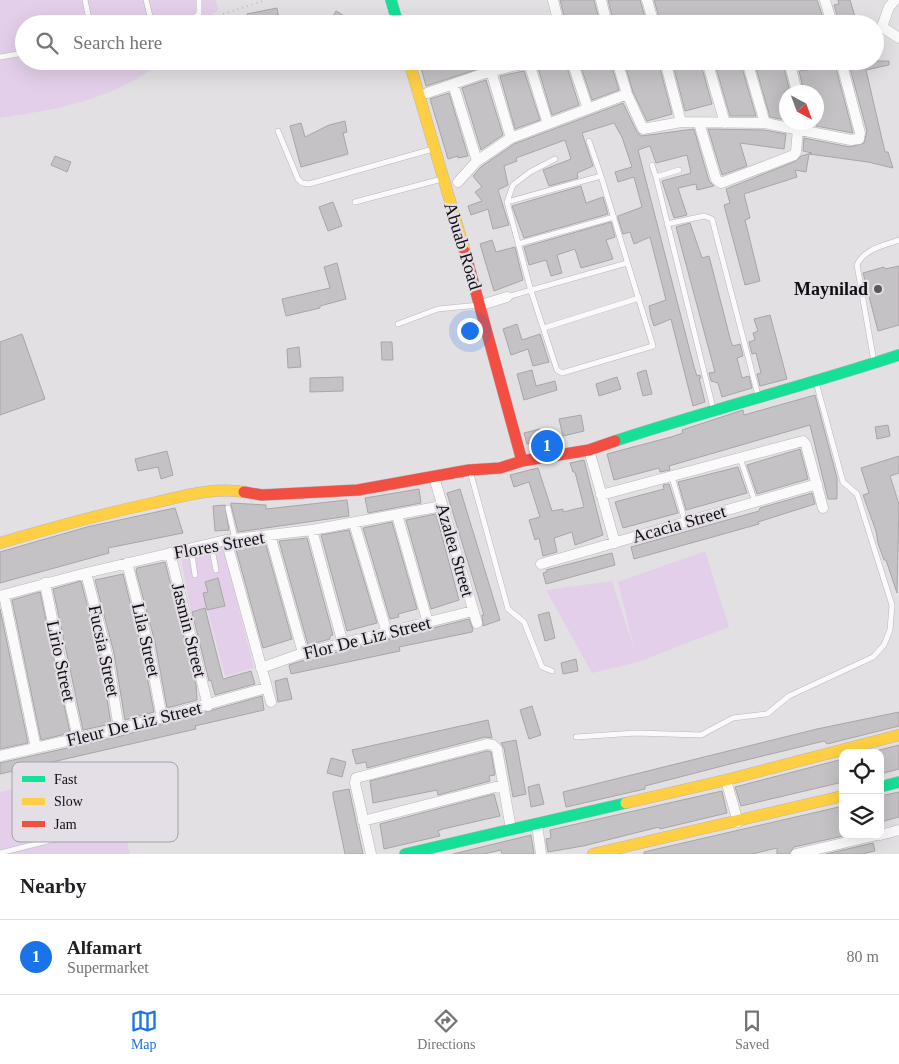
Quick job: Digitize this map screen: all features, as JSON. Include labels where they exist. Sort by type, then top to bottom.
[{"type":"street","points":[[391,0],[395,15]]},
{"type":"street","points":[[553,0],[557,15]]},
{"type":"street","points":[[601,0],[605,15]]},
{"type":"street","points":[[648,0],[652,15]]},
{"type":"street","points":[[825,0],[829,15]]},
{"type":"street","points":[[884,18],[895,0]]},
{"type":"street","points":[[884,30],[899,38]]},
{"type":"street","name":"Abuab Road","points":[[412,70],[481,305],[522,461]]},
{"type":"street","points":[[426,93],[496,70]]},
{"type":"street","points":[[534,70],[548,124]]},
{"type":"street","points":[[575,70],[588,110]]},
{"type":"street","points":[[620,70],[627,94],[643,129],[648,130],[681,122],[779,125]]},
{"type":"street","points":[[667,70],[681,122]]},
{"type":"street","points":[[710,70],[725,123]]},
{"type":"street","points":[[750,70],[765,123]]},
{"type":"street","points":[[791,70],[795,85]]},
{"type":"street","points":[[811,130],[851,140],[859,139],[860,132],[843,70]]},
{"type":"street","points":[[491,71],[511,138]]},
{"type":"street","points":[[454,84],[477,161]]},
{"type":"street","points":[[458,182],[477,161],[511,138],[627,94]]},
{"type":"street","points":[[699,123],[716,179],[721,183],[794,155],[802,130]]},
{"type":"street","points":[[481,305],[507,298]]},
{"type":"street","points":[[0,543],[79,519],[203,492],[225,489],[262,495],[358,490],[470,470],[500,468],[522,461],[589,450],[714,409],[816,382],[899,356]]},
{"type":"street","points":[[601,495],[803,441],[806,445],[823,508]]},
{"type":"street","points":[[589,450],[614,543]]},
{"type":"street","name":"Azalea Street","points":[[434,477],[477,623]]},
{"type":"street","name":"Acacia Street","points":[[541,564],[817,484]]},
{"type":"street","name":"Flores Street","points":[[2,595],[190,548],[231,540],[354,523],[442,506]]},
{"type":"street","points":[[398,515],[428,623]]},
{"type":"street","points":[[354,523],[387,633]]},
{"type":"street","points":[[312,530],[343,644]]},
{"type":"street","points":[[270,535],[303,653]]},
{"type":"street","points":[[231,540],[261,668],[271,702]]},
{"type":"street","name":"Jasmin Street","points":[[170,553],[208,706]]},
{"type":"street","name":"Lila Street","points":[[127,563],[148,644],[162,718]]},
{"type":"street","name":"Fucsia Street","points":[[86,573],[107,654],[119,729]]},
{"type":"street","name":"Lirio Street","points":[[45,583],[78,738]]},
{"type":"street","points":[[2,595],[36,748]]},
{"type":"street","name":"Flor De Liz Street","points":[[261,668],[303,653],[473,611]]},
{"type":"street","name":"Fleur De Liz Street","points":[[0,756],[119,729],[208,706],[266,688]]},
{"type":"street","points":[[406,854],[726,780],[899,735]]},
{"type":"street","points":[[371,854],[354,783],[356,778],[493,745],[497,750],[511,829]]},
{"type":"street","points":[[726,780],[738,822]]},
{"type":"street","points":[[884,786],[899,782]]},
{"type":"street","points":[[363,821],[503,785]]},
{"type":"street","points":[[593,854],[642,848],[839,797]]},
{"type":"street","points":[[537,824],[541,854]]},
{"type":"street","points":[[884,834],[899,830]]},
{"type":"street","points":[[796,854],[862,839]]},
{"type":"lane","points":[[85,0],[88,15]]},
{"type":"lane","points":[[146,0],[150,15]]},
{"type":"lane","points":[[198,0],[198,15]]},
{"type":"lane","points":[[0,57],[15,54]]},
{"type":"lane","points":[[278,131],[298,179],[302,183],[309,184],[434,149]]},
{"type":"lane","points":[[555,159],[530,172],[513,185],[507,202],[531,290],[557,370],[562,373],[650,348],[653,343],[589,141]]},
{"type":"lane","points":[[652,165],[714,409]]},
{"type":"lane","points":[[656,177],[679,170]]},
{"type":"lane","points":[[507,202],[601,176]]},
{"type":"lane","points":[[355,202],[442,178]]},
{"type":"lane","points":[[667,224],[704,216],[712,219],[758,396]]},
{"type":"lane","points":[[518,244],[614,217]]},
{"type":"lane","points":[[874,363],[857,265],[860,257],[866,253],[899,240]]},
{"type":"lane","points":[[507,298],[627,263]]},
{"type":"lane","points":[[544,328],[639,298]]},
{"type":"lane","points":[[398,324],[438,310],[481,305]]},
{"type":"lane","points":[[576,737],[616,733],[701,735],[708,733],[732,718],[767,714],[789,696],[873,657],[884,645],[890,630],[892,605],[857,494],[843,482],[816,382]]},
{"type":"lane","points":[[740,458],[755,502]]},
{"type":"lane","points":[[470,470],[508,609],[524,622],[542,667],[552,671]]},
{"type":"lane","points":[[672,477],[685,521]]},
{"type":"lane","points":[[228,508],[231,540]]},
{"type":"lane","points":[[211,544],[216,570]]},
{"type":"lane","points":[[190,548],[195,575]]},
{"type":"lane","points":[[0,853],[43,842]]},
{"type":"path","points":[[222,15],[266,0]]},
{"type":"shaded area","points":[[0,0],[216,0],[218,10],[212,15],[15,15],[15,70],[149,70],[126,85],[85,101],[63,107],[0,118]]},
{"type":"shaded area","points":[[223,546],[254,668],[225,676],[207,608],[191,612],[180,552]]},
{"type":"shaded area","points":[[705,551],[729,627],[638,662],[592,673],[546,590],[612,581],[635,652],[618,582]]},
{"type":"shaded area","points":[[12,789],[12,842],[127,842],[130,854],[0,854],[0,792]]},
{"type":"building","points":[[560,0],[594,0],[598,15],[564,15]]},
{"type":"building","points":[[608,0],[640,0],[644,15],[612,15]]},
{"type":"building","points":[[654,0],[817,0],[822,15],[658,15]]},
{"type":"building","points":[[838,0],[850,0],[854,15],[837,15],[834,5],[839,4]]},
{"type":"building","points":[[277,8],[278,15],[247,15]]},
{"type":"building","points":[[336,11],[343,15],[334,15]]},
{"type":"building","points":[[884,61],[889,61],[889,65],[884,66]]},
{"type":"building","points":[[422,70],[475,70],[426,86]]},
{"type":"building","points":[[539,70],[568,70],[579,105],[552,115]]},
{"type":"building","points":[[582,70],[613,70],[619,90],[592,100]]},
{"type":"building","points":[[627,70],[660,70],[672,114],[647,121],[633,92]]},
{"type":"building","points":[[674,70],[703,70],[712,104],[685,111]]},
{"type":"building","points":[[717,70],[743,70],[756,116],[730,116]]},
{"type":"building","points":[[757,70],[784,70],[788,85],[779,85],[779,119],[770,117]]},
{"type":"building","points":[[836,70],[853,133],[824,128],[824,85],[802,85],[799,71]]},
{"type":"building","points":[[850,70],[866,70],[885,152],[888,152],[893,168],[868,162],[809,154],[806,172],[795,170],[797,177],[744,194],[750,218],[745,220],[760,281],[745,285],[724,205],[730,203],[726,189],[796,161],[801,156],[812,153],[803,151],[804,138],[850,147],[864,143],[867,131]]},
{"type":"building","points":[[524,71],[540,120],[515,129],[500,76]]},
{"type":"building","points":[[486,80],[503,135],[481,150],[462,88]]},
{"type":"building","points":[[449,93],[468,156],[448,159],[430,99]]},
{"type":"building","points":[[623,103],[637,132],[641,136],[694,129],[709,181],[714,186],[697,190],[696,184],[678,188],[687,215],[674,218],[662,181],[691,173],[687,155],[656,163],[650,146],[638,150],[694,367],[697,376],[700,375],[701,378],[699,378],[705,402],[693,406],[671,319],[654,326],[651,317],[649,306],[666,300],[650,237],[634,244],[630,232],[623,234],[618,218],[618,216],[642,207],[634,177],[618,182],[615,172],[632,167],[622,137],[614,123],[582,133],[593,166],[577,173],[578,178],[549,186],[543,170],[571,159],[565,140],[516,158],[517,161],[504,166],[508,185],[498,190],[509,225],[493,229],[488,209],[471,215],[468,206],[482,201],[475,192],[482,187],[473,176],[482,166],[514,144]]},
{"type":"building","points":[[345,121],[347,132],[343,133],[348,154],[301,167],[290,126],[301,123],[305,137],[329,125]]},
{"type":"building","points":[[708,129],[764,130],[786,134],[784,149],[740,143],[747,166],[722,175]]},
{"type":"building","points":[[55,156],[71,162],[67,172],[51,165]]},
{"type":"building","points":[[581,186],[586,203],[603,197],[608,214],[524,238],[512,206]]},
{"type":"building","points":[[333,202],[342,226],[328,231],[319,207]]},
{"type":"building","points":[[611,222],[615,237],[606,240],[613,259],[581,268],[575,249],[557,255],[562,273],[551,276],[546,260],[529,265],[524,247]]},
{"type":"building","points":[[690,223],[702,258],[709,256],[731,342],[733,346],[740,344],[743,356],[737,358],[742,378],[749,376],[752,388],[722,397],[718,383],[711,381],[709,373],[715,372],[676,227]]},
{"type":"building","points":[[492,240],[496,252],[515,247],[523,280],[494,291],[480,244]]},
{"type":"building","points":[[337,263],[346,299],[320,306],[320,308],[286,316],[282,299],[330,288],[324,267]]},
{"type":"building","name":"Maynilad","points":[[899,266],[899,325],[878,331],[863,273],[884,267],[885,269]]},
{"type":"building","points":[[770,315],[787,379],[760,386],[757,374],[761,373],[756,353],[752,354],[749,342],[755,340],[753,333],[758,331],[754,319]]},
{"type":"building","points":[[517,324],[522,340],[540,334],[549,362],[533,366],[528,349],[511,355],[503,329]]},
{"type":"building","points":[[22,334],[45,399],[0,415],[0,342]]},
{"type":"building","points":[[381,342],[392,342],[393,360],[382,360]]},
{"type":"building","points":[[299,347],[301,367],[288,368],[287,349]]},
{"type":"building","points":[[532,370],[536,386],[555,381],[557,390],[524,400],[517,374]]},
{"type":"building","points":[[646,370],[652,394],[643,396],[637,373]]},
{"type":"building","points":[[343,377],[343,391],[310,392],[310,378]]},
{"type":"building","points":[[617,377],[621,389],[599,396],[596,384]]},
{"type":"building","points":[[815,395],[837,478],[837,499],[828,499],[810,425],[669,466],[670,470],[660,472],[659,468],[614,480],[607,454],[671,437],[683,433],[682,430],[743,410],[744,415]]},
{"type":"building","points":[[581,415],[584,431],[563,436],[559,419]]},
{"type":"building","points":[[888,425],[890,436],[877,439],[875,427]]},
{"type":"building","points":[[540,429],[543,439],[527,444],[524,433]]},
{"type":"building","points":[[800,449],[808,479],[757,494],[747,465]]},
{"type":"building","points":[[167,451],[173,475],[161,479],[158,467],[138,471],[135,459]]},
{"type":"building","points":[[899,456],[899,473],[890,476],[899,504],[897,593],[878,543],[876,531],[863,495],[869,493],[861,468]]},
{"type":"building","points":[[584,460],[603,535],[575,545],[572,532],[554,538],[557,552],[543,556],[539,538],[535,540],[529,520],[540,517],[529,482],[514,487],[510,475],[538,468],[552,511],[563,509],[563,512],[584,507],[575,472],[573,472],[570,463]]},
{"type":"building","points":[[738,467],[747,493],[686,510],[678,482]]},
{"type":"building","points":[[669,484],[678,513],[623,528],[615,502],[664,489],[663,485]]},
{"type":"building","points":[[419,489],[421,503],[368,513],[365,498]]},
{"type":"building","points":[[460,489],[500,620],[483,626],[482,615],[484,615],[447,493]]},
{"type":"building","points":[[812,493],[815,504],[758,522],[759,524],[634,559],[631,547],[759,511],[760,508]]},
{"type":"building","points":[[347,500],[349,516],[238,532],[231,505],[231,503],[266,505],[266,509]]},
{"type":"building","points":[[225,505],[229,530],[215,531],[213,506]]},
{"type":"building","points":[[175,508],[183,533],[108,548],[109,553],[0,583],[0,552],[87,527]]},
{"type":"building","points":[[436,514],[459,600],[431,609],[406,520]]},
{"type":"building","points":[[392,522],[417,609],[398,614],[399,617],[390,619],[363,528]]},
{"type":"building","points":[[349,530],[377,623],[347,631],[321,535]]},
{"type":"building","points":[[307,538],[333,635],[330,636],[330,639],[308,645],[279,541]]},
{"type":"building","points":[[265,542],[292,639],[263,648],[235,546]]},
{"type":"building","points":[[612,553],[615,565],[546,584],[543,573],[547,572],[546,570]]},
{"type":"building","points":[[165,562],[196,685],[197,700],[167,708],[155,642],[136,571],[137,568]]},
{"type":"building","points":[[123,574],[141,646],[154,712],[125,720],[114,653],[95,580]]},
{"type":"building","points":[[218,578],[225,606],[207,610],[203,593],[208,592],[205,582]]},
{"type":"building","points":[[81,581],[100,655],[111,724],[83,730],[53,589]]},
{"type":"building","points":[[40,592],[70,733],[41,740],[12,600]]},
{"type":"building","points":[[205,608],[223,679],[251,671],[255,684],[215,695],[211,680],[209,681],[192,612]]},
{"type":"building","points":[[0,609],[28,743],[0,749]]},
{"type":"building","points":[[549,612],[555,638],[545,641],[538,615]]},
{"type":"building","points":[[469,619],[473,629],[472,632],[399,647],[400,651],[291,674],[289,665],[305,660]]},
{"type":"building","points":[[576,659],[578,671],[563,674],[561,663]]},
{"type":"building","points":[[287,678],[292,699],[278,702],[275,681]]},
{"type":"building","points":[[262,696],[264,710],[195,726],[196,729],[52,762],[12,762],[12,771],[0,774],[0,763],[121,736]]},
{"type":"building","points":[[532,706],[541,735],[529,739],[520,710]]},
{"type":"building","points":[[899,712],[899,726],[827,744],[824,741],[645,786],[645,789],[566,807],[563,792],[817,729]]},
{"type":"building","points":[[488,720],[492,738],[485,737],[367,768],[366,762],[356,764],[352,750]]},
{"type":"building","points":[[516,740],[526,794],[513,797],[504,748],[501,743]]},
{"type":"building","points":[[899,745],[899,769],[884,773],[884,749]]},
{"type":"building","points":[[487,751],[491,752],[495,775],[489,776],[490,781],[438,795],[437,790],[373,803],[370,781]]},
{"type":"building","points":[[331,758],[346,762],[342,777],[327,773]]},
{"type":"building","points":[[839,760],[839,783],[741,806],[735,787]]},
{"type":"building","points":[[539,784],[544,804],[531,807],[528,787]]},
{"type":"building","points":[[349,789],[363,854],[345,854],[333,792]]},
{"type":"building","points":[[722,791],[727,813],[660,829],[659,827],[583,846],[548,852],[546,839],[551,838],[550,830]]},
{"type":"building","points":[[899,792],[899,817],[884,821],[884,795]]},
{"type":"building","points":[[494,794],[500,816],[443,829],[438,831],[440,836],[384,849],[380,824]]},
{"type":"building","points":[[839,807],[839,837],[794,847],[789,854],[777,854],[777,848],[752,854],[644,854],[644,852]]},
{"type":"building","points":[[531,835],[534,854],[502,854],[501,850],[484,854],[453,854]]},
{"type":"building","points":[[873,843],[875,851],[862,854],[826,854]]},
{"type":"traffic: fast","points":[[391,0],[395,15]]},
{"type":"traffic: fast","points":[[615,441],[899,355]]},
{"type":"traffic: fast","points":[[884,786],[899,782]]},
{"type":"traffic: fast","points":[[405,854],[626,803]]},
{"type":"traffic: slow","points":[[412,70],[465,252]]},
{"type":"traffic: slow","points":[[0,543],[95,517],[187,495],[210,491],[244,492]]},
{"type":"traffic: slow","points":[[626,803],[726,780],[899,735]]},
{"type":"traffic: slow","points":[[593,854],[839,797]]},
{"type":"traffic: jam","points":[[465,252],[522,461]]},
{"type":"traffic: jam","points":[[244,492],[262,495],[358,490],[469,470],[500,468],[522,461],[589,450],[615,441]]},
{"type":"place","name":"Maynilad","points":[[878,289]]},
{"type":"place","name":"Alfamart","points":[[547,446]]}]
